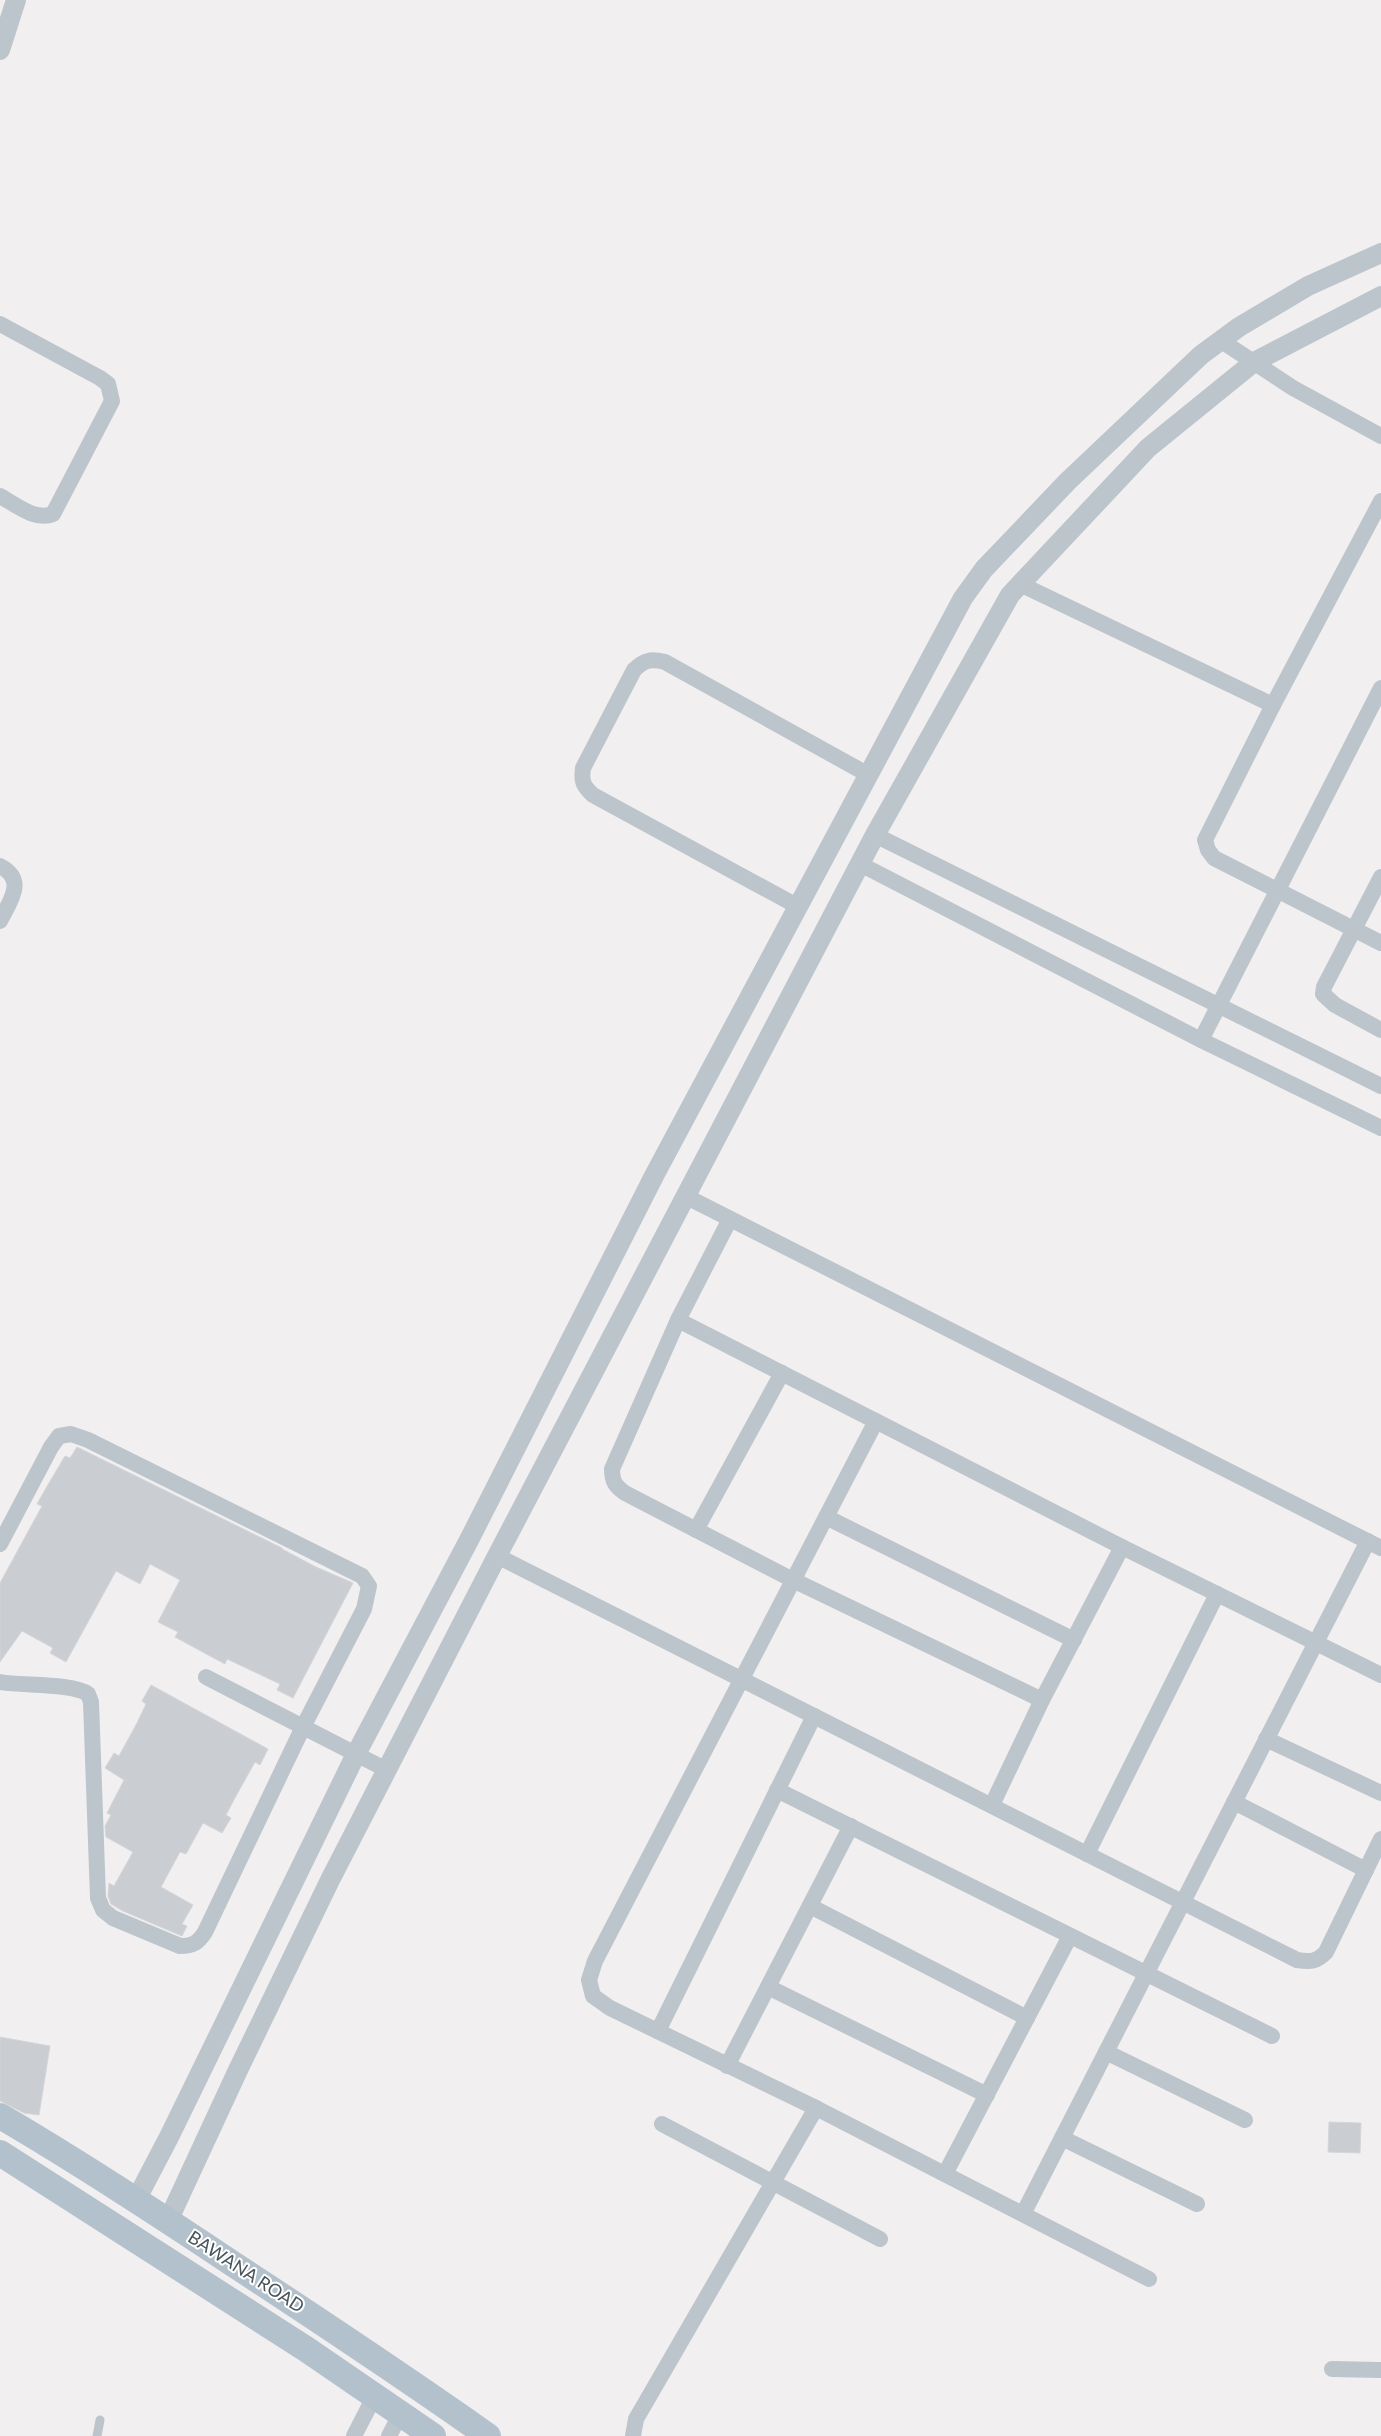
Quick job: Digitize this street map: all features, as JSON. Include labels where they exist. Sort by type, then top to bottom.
[{"type":"main road","name":"BAWANA ROAD","points":[[0,2116],[136,2200],[388,2366],[488,2436]]},
{"type":"main road","name":"BAWANA ROAD","points":[[0,2153],[306,2349],[433,2436]]},
{"type":"street","points":[[0,50],[16,0]]},
{"type":"street","points":[[136,2200],[169,2137],[356,1754],[473,1531],[655,1174],[868,774],[974,581],[1113,436],[1201,354],[1239,326],[1308,286],[1381,253]]},
{"type":"street","points":[[168,2221],[238,2070],[387,1770],[497,1556],[687,1197],[875,835],[1010,596],[1148,448],[1254,362],[1381,296]]},
{"type":"street","points":[[0,324],[100,378],[108,384],[112,401],[53,514],[44,517],[31,513],[0,496]]},
{"type":"street","points":[[1220,340],[1293,388],[1381,436]]},
{"type":"street","points":[[1381,501],[1273,705],[1206,840],[1208,850],[1214,858],[1381,943]]},
{"type":"street","points":[[1020,584],[1273,705]]},
{"type":"street","points":[[797,906],[593,794],[584,787],[581,779],[583,768],[634,670],[641,662],[651,659],[666,662],[868,774]]},
{"type":"street","points":[[1201,1040],[1381,688]]},
{"type":"street","points":[[875,835],[1381,1086]]},
{"type":"street","points":[[860,864],[1201,1040],[1381,1128]]},
{"type":"street","points":[[0,866],[13,875],[15,883],[13,895],[0,921]]},
{"type":"street","points":[[1381,877],[1324,987],[1323,994],[1335,1005],[1381,1030]]},
{"type":"street","points":[[687,1197],[1374,1544],[1316,1643],[1022,2214]]},
{"type":"street","points":[[730,1219],[678,1320],[612,1469],[612,1478],[616,1486],[625,1493],[793,1580],[1042,1700]]},
{"type":"street","points":[[678,1320],[1122,1547],[1381,1675]]},
{"type":"street","points":[[696,1530],[782,1373]]},
{"type":"street","points":[[876,1421],[594,1961],[590,1980],[593,1996],[610,2008],[816,2108],[1150,2279]]},
{"type":"street","points":[[0,1544],[51,1447],[59,1436],[71,1434],[88,1440],[362,1576],[369,1586],[364,1609],[303,1727],[205,1932],[199,1941],[191,1946],[180,1946],[113,1918],[103,1910],[98,1898],[91,1702],[88,1694],[73,1688],[21,1686],[0,1682]]},
{"type":"street","points":[[826,1517],[1074,1640]]},
{"type":"street","points":[[992,1806],[1042,1700],[1122,1547]]},
{"type":"street","points":[[497,1556],[1297,1960],[1310,1962],[1319,1959],[1326,1952],[1381,1839]]},
{"type":"street","points":[[1087,1854],[1217,1594]]},
{"type":"street","points":[[206,1677],[387,1770]]},
{"type":"street","points":[[658,2032],[814,1716]]},
{"type":"street","points":[[1266,1740],[1381,1794]]},
{"type":"street","points":[[777,1790],[1272,2036]]},
{"type":"street","points":[[1234,1802],[1366,1870]]},
{"type":"street","points":[[727,2066],[851,1826]]},
{"type":"street","points":[[810,1906],[1027,2018]]},
{"type":"street","points":[[945,2174],[1070,1936]]},
{"type":"street","points":[[768,1987],[987,2095]]},
{"type":"street","points":[[1106,2052],[1244,2120]]},
{"type":"street","points":[[634,2436],[636,2419],[643,2406],[816,2108]]},
{"type":"street","points":[[662,2124],[880,2239]]},
{"type":"street","points":[[1062,2138],[1197,2204]]},
{"type":"street","points":[[1332,2369],[1381,2370]]},
{"type":"street","points":[[354,2436],[374,2397]]},
{"type":"street","points":[[389,2436],[401,2413]]},
{"type":"lane","points":[[97,2436],[100,2420]]},
{"type":"building","points":[[77,1447],[282,1548],[316,1567],[353,1583],[293,1698],[277,1690],[280,1684],[227,1659],[225,1664],[175,1637],[178,1632],[158,1622],[180,1580],[150,1564],[140,1584],[116,1571],[66,1662],[50,1653],[53,1648],[22,1631],[0,1662],[0,1583],[42,1506],[37,1504],[46,1488],[65,1456],[70,1458]]},
{"type":"building","points":[[151,1685],[268,1749],[260,1765],[255,1762],[236,1796],[226,1815],[231,1818],[222,1833],[203,1823],[186,1854],[180,1852],[161,1887],[193,1905],[182,1924],[187,1926],[182,1936],[123,1911],[111,1904],[108,1896],[109,1883],[114,1886],[133,1852],[106,1837],[105,1826],[111,1815],[107,1813],[124,1780],[105,1768],[114,1753],[119,1756],[146,1704],[142,1701]]},
{"type":"building","points":[[0,2037],[50,2046],[39,2115],[24,2113],[0,2101]]},
{"type":"building","points":[[1329,2122],[1361,2123],[1360,2153],[1328,2152]]}]
